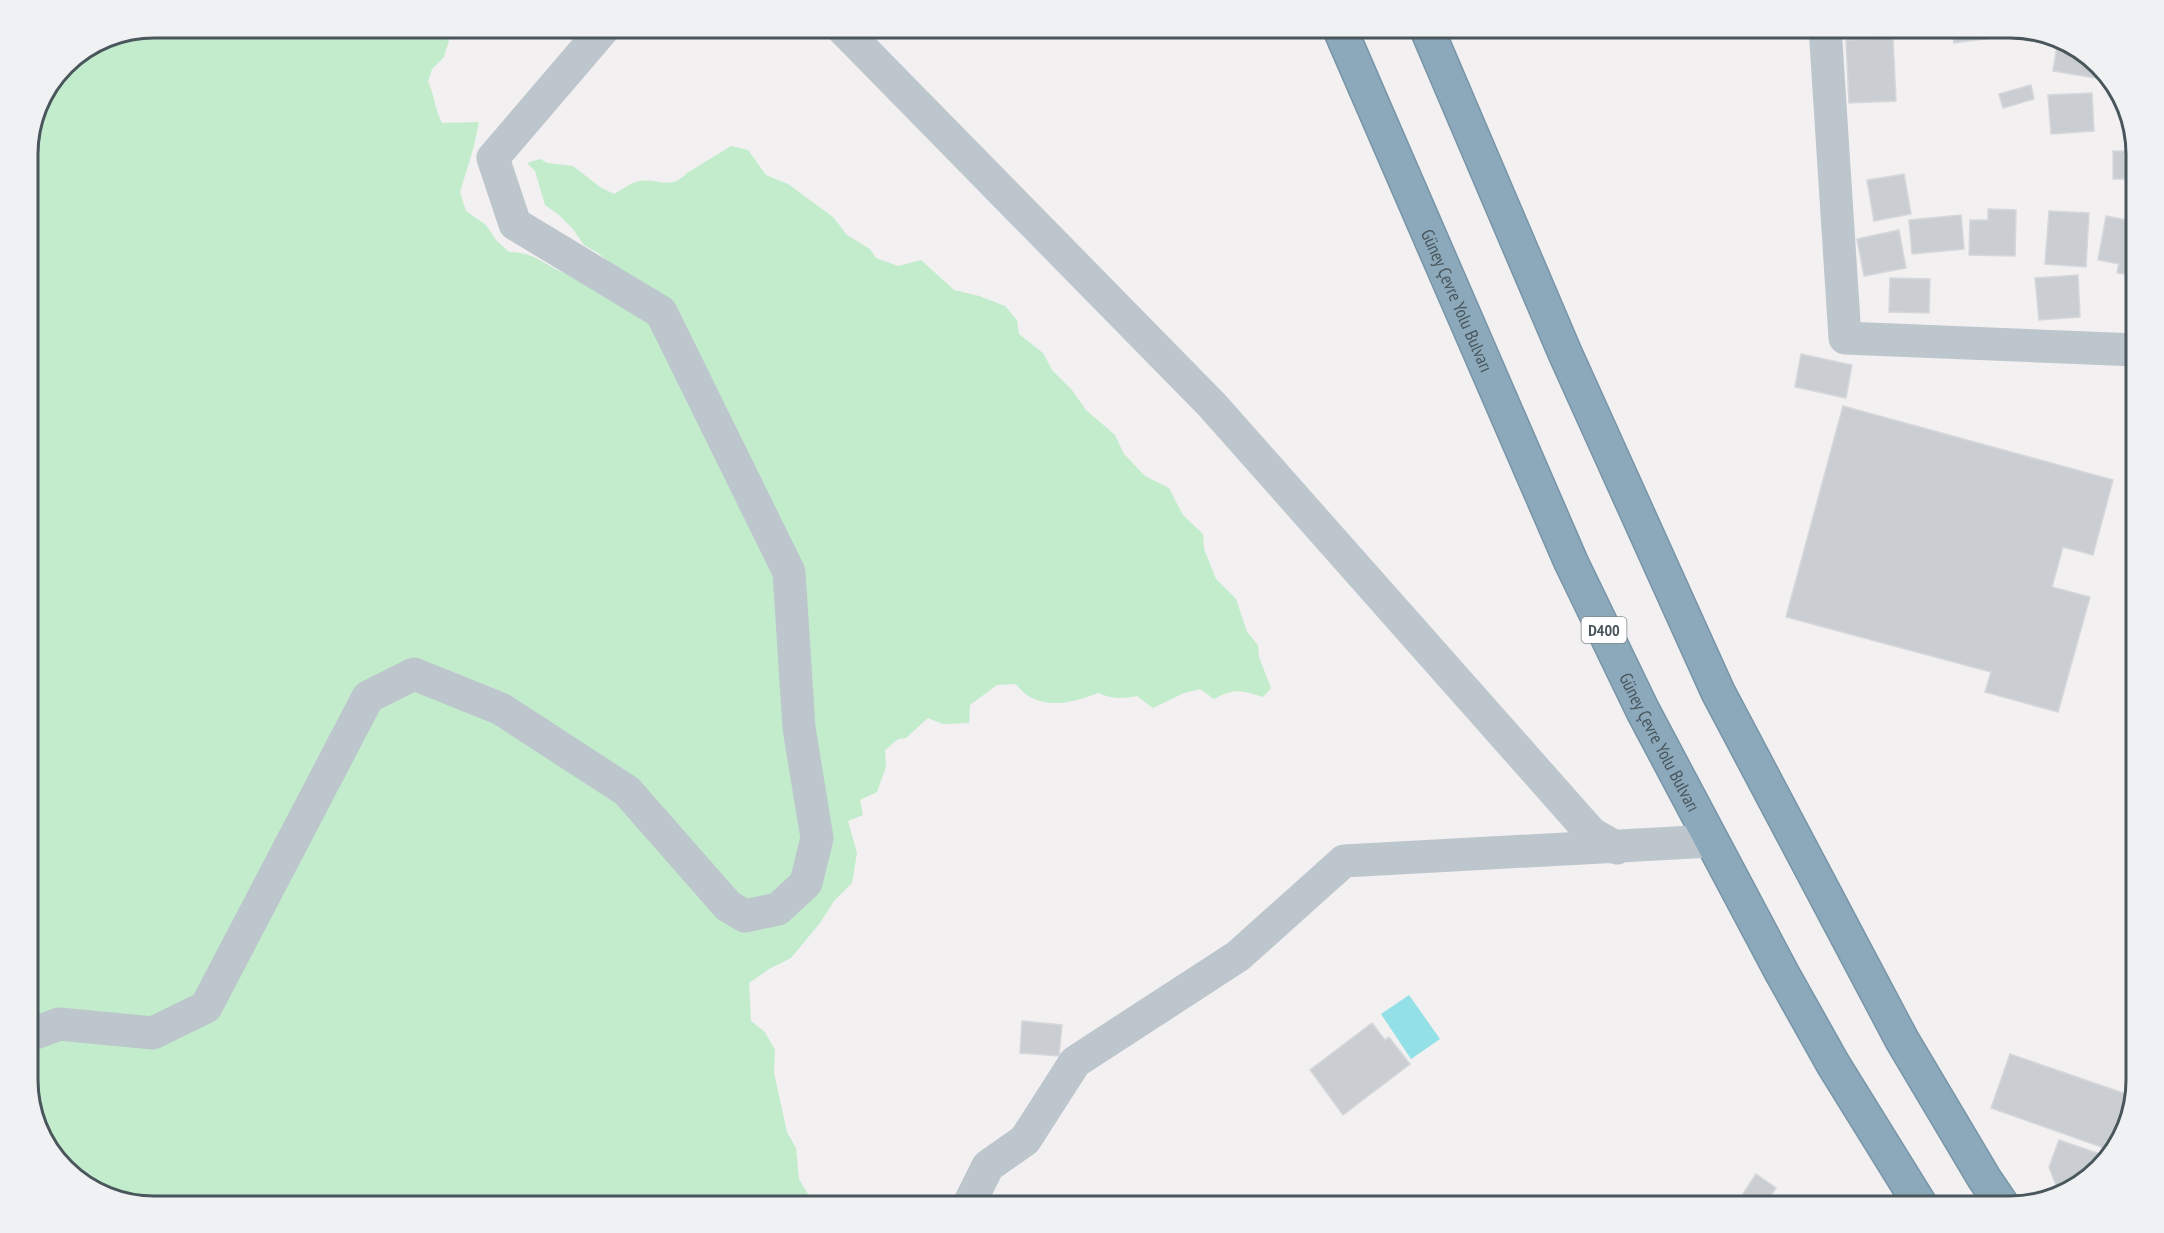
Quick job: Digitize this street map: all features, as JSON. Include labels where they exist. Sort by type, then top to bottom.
[{"type":"highway","name":"Güney Çevre Yolu Bulvarı","points":[[1344,38],[1572,562],[1643,711],[1833,1064],[1915,1196]]},
{"type":"highway","points":[[1431,38],[1566,353],[1718,692],[1902,1040],[1997,1196]]},
{"type":"street","points":[[38,1032],[59,1024],[153,1033],[206,1007],[368,697],[414,674],[501,709],[627,791],[728,906],[745,916],[778,909],[806,883],[817,838],[799,728],[789,572],[661,312],[515,224],[494,158],[596,38]]},
{"type":"street","points":[[852,38],[1212,405],[1592,834],[1617,848]]},
{"type":"street","points":[[1826,38],[1845,338],[2126,350]]},
{"type":"street","points":[[973,1196],[988,1166],[1025,1140],[1075,1062],[1238,956],[1344,861],[1617,848],[1711,841]]},
{"type":"green space","points":[[138,38],[450,38],[444,57],[432,69],[428,82],[442,123],[479,122],[460,192],[466,211],[486,225],[496,240],[509,252],[532,256],[566,273],[613,265],[584,245],[573,229],[545,205],[535,171],[527,163],[540,159],[547,163],[573,166],[600,187],[614,194],[637,182],[669,183],[675,181],[731,146],[748,150],[766,175],[788,184],[833,217],[847,235],[870,249],[876,258],[898,266],[921,260],[954,290],[1005,306],[1017,320],[1019,334],[1043,353],[1052,370],[1072,390],[1086,410],[1115,435],[1124,454],[1145,476],[1169,488],[1183,515],[1203,534],[1204,549],[1216,579],[1236,599],[1247,632],[1258,645],[1259,657],[1271,688],[1263,697],[1238,691],[1214,699],[1200,689],[1184,693],[1153,708],[1137,696],[1117,698],[1098,693],[1073,701],[1047,703],[1028,696],[1015,684],[997,685],[970,705],[969,723],[943,724],[928,718],[906,738],[898,739],[885,750],[886,767],[877,792],[860,800],[863,815],[848,821],[857,853],[852,883],[834,901],[820,923],[791,958],[769,969],[749,983],[751,1021],[765,1032],[775,1050],[774,1073],[787,1132],[796,1148],[799,1179],[809,1196],[153,1196],[123,1192],[95,1180],[71,1162],[53,1138],[41,1110],[38,1087],[38,138],[46,109],[61,83],[77,66],[95,53],[123,41]]},
{"type":"water","points":[[1409,995],[1440,1039],[1411,1059],[1381,1014]]},
{"type":"building","points":[[1893,38],[1896,101],[1849,103],[1846,40]]},
{"type":"building","points":[[1953,38],[1993,38],[1954,43]]},
{"type":"building","points":[[2057,47],[2081,61],[2096,74],[2095,78],[2053,71]]},
{"type":"building","points":[[2031,85],[2034,99],[2003,108],[1999,94]]},
{"type":"building","points":[[2092,93],[2094,131],[2051,134],[2048,95]]},
{"type":"building","points":[[2113,151],[2126,151],[2126,179],[2113,179]]},
{"type":"building","points":[[1904,174],[1911,214],[1874,221],[1867,180]]},
{"type":"building","points":[[1988,209],[2016,210],[2015,256],[1969,255],[1970,220],[1988,220]]},
{"type":"building","points":[[2049,211],[2089,213],[2086,267],[2045,264]]},
{"type":"building","points":[[1961,215],[1964,249],[1912,254],[1909,220]]},
{"type":"building","points":[[2106,216],[2126,220],[2126,274],[2117,273],[2119,264],[2098,260]]},
{"type":"building","points":[[1899,230],[1906,268],[1864,276],[1857,239]]},
{"type":"building","points":[[2078,275],[2080,317],[2039,320],[2035,278]]},
{"type":"building","points":[[1890,278],[1930,279],[1929,313],[1889,312]]},
{"type":"building","points":[[1801,354],[1852,365],[1846,398],[1795,387]]},
{"type":"building","points":[[1843,406],[2113,480],[2093,555],[2063,547],[2052,587],[2090,597],[2058,712],[1985,692],[1991,672],[1786,617]]},
{"type":"building","points":[[1022,1021],[1062,1025],[1059,1056],[1020,1053]]},
{"type":"building","points":[[1372,1023],[1385,1040],[1389,1037],[1410,1064],[1343,1115],[1310,1070]]},
{"type":"building","points":[[2010,1054],[2126,1094],[2111,1139],[2104,1148],[1991,1108]]},
{"type":"building","points":[[2059,1140],[2100,1154],[2081,1172],[2056,1186],[2049,1167]]},
{"type":"building","points":[[1756,1174],[1776,1188],[1771,1196],[1742,1196]]}]
